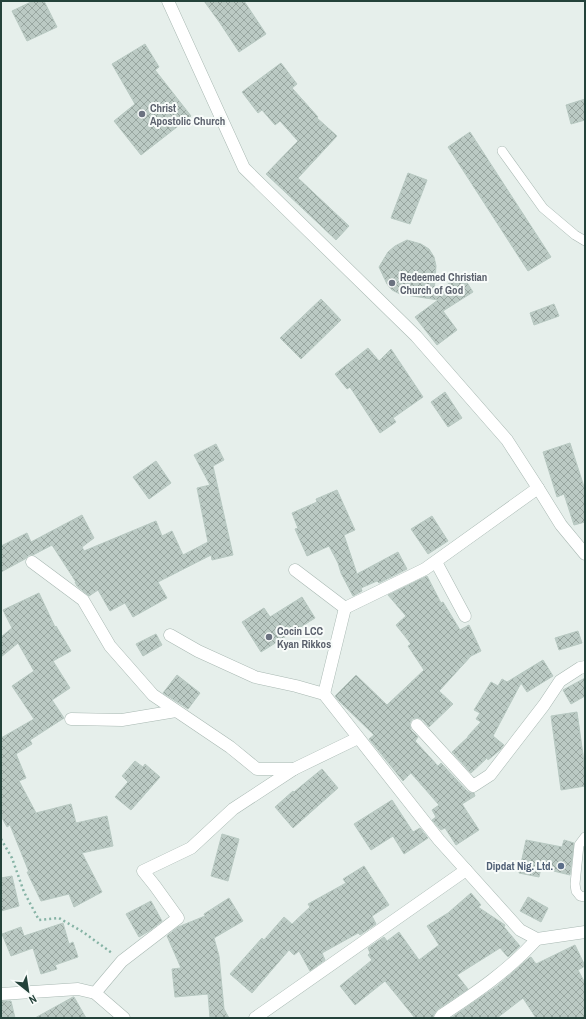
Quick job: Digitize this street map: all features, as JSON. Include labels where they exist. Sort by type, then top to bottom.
[{"type":"street","points":[[168,1],[244,168],[416,336],[507,440],[561,525],[585,554]]},
{"type":"street","points":[[345,608],[425,570],[538,488]]},
{"type":"street","points":[[32,562],[83,600],[110,646],[153,695],[230,748],[257,769],[294,770]]},
{"type":"street","points":[[436,562],[465,616]]},
{"type":"street","points":[[295,570],[345,608]]},
{"type":"street","points":[[324,694],[345,608]]},
{"type":"street","points":[[170,635],[198,651],[256,677],[324,694],[438,840],[520,930],[537,939],[585,932]]},
{"type":"street","points":[[417,725],[473,786],[490,775],[544,705],[560,681],[580,668],[585,667]]},
{"type":"street","points":[[71,719],[122,720],[176,711]]},
{"type":"street","points":[[96,993],[122,960],[178,918],[143,872],[190,848],[233,809],[294,770],[358,738]]},
{"type":"street","points":[[255,1018],[466,870]]},
{"type":"street","points":[[440,1018],[442,1015],[482,988],[523,954],[537,939]]},
{"type":"street","points":[[1,994],[78,989],[96,993],[124,1018]]},
{"type":"lane","points":[[502,151],[543,208],[575,235],[585,241]]},
{"type":"lane","points":[[585,838],[579,845],[575,884],[576,891],[580,896],[585,897]]},
{"type":"path","points":[[1,839],[12,858],[24,892],[39,920],[59,918],[83,932],[122,960]]},
{"type":"building","points":[[33,1],[44,1],[57,27],[27,41],[12,11]]},
{"type":"building","points":[[204,1],[244,1],[266,34],[239,52]]},
{"type":"building","points":[[145,44],[159,67],[155,70],[191,116],[141,155],[114,121],[135,104],[112,64]]},
{"type":"building","points":[[281,63],[297,84],[292,88],[318,117],[317,118],[337,136],[298,178],[349,226],[336,240],[266,174],[298,141],[280,121],[275,125],[262,110],[258,113],[242,92]]},
{"type":"building","points":[[585,99],[585,120],[571,124],[566,105]]},
{"type":"building","points":[[470,132],[551,257],[528,271],[448,147]]},
{"type":"building","points":[[408,173],[427,180],[410,224],[391,218]]},
{"type":"building","points":[[407,240],[421,244],[429,249],[434,257],[436,266],[434,293],[462,275],[473,292],[443,311],[457,330],[437,345],[415,317],[438,300],[400,294],[392,290],[387,284],[379,267],[388,252],[395,246]]},
{"type":"building","points":[[321,299],[341,320],[301,359],[280,338]]},
{"type":"building","points":[[554,304],[559,316],[534,325],[530,313]]},
{"type":"building","points":[[368,348],[379,361],[391,349],[423,397],[393,418],[396,422],[380,433],[350,387],[347,389],[335,374]]},
{"type":"building","points":[[445,392],[462,418],[448,427],[431,402]]},
{"type":"building","points":[[570,443],[585,490],[585,522],[574,525],[564,494],[557,497],[543,452]]},
{"type":"building","points":[[216,444],[224,460],[213,466],[233,555],[212,560],[211,555],[158,582],[167,598],[133,617],[125,603],[110,611],[98,590],[89,596],[77,586],[76,582],[52,545],[33,555],[29,555],[25,559],[1,572],[1,546],[27,533],[31,542],[82,515],[94,538],[82,547],[84,551],[156,521],[162,536],[172,531],[183,555],[208,542],[197,488],[210,485],[194,455]]},
{"type":"building","points":[[156,461],[171,483],[149,499],[133,477]]},
{"type":"building","points":[[337,490],[355,530],[344,535],[357,574],[398,552],[407,569],[379,583],[377,581],[361,588],[362,591],[353,596],[329,546],[307,556],[295,529],[298,528],[292,513],[317,502],[316,499]]},
{"type":"building","points":[[432,516],[448,541],[428,554],[411,529]]},
{"type":"building","points":[[427,576],[441,603],[443,602],[460,630],[469,625],[481,651],[471,656],[439,691],[453,704],[429,727],[419,718],[412,719],[410,723],[411,730],[418,737],[415,741],[438,766],[441,763],[467,791],[474,793],[475,796],[462,804],[479,830],[456,845],[445,828],[441,830],[432,820],[436,817],[432,810],[439,805],[411,773],[403,781],[369,739],[374,735],[335,696],[356,675],[387,705],[424,670],[408,646],[411,644],[396,625],[406,616],[388,595]]},
{"type":"building","points":[[39,593],[55,627],[56,626],[71,651],[53,661],[70,688],[52,700],[64,718],[30,740],[32,744],[16,754],[26,778],[19,781],[36,813],[71,804],[76,823],[107,816],[113,846],[82,853],[102,892],[74,907],[69,894],[41,901],[27,872],[29,872],[10,825],[7,827],[1,816],[1,738],[34,719],[12,686],[34,671],[18,643],[1,657],[1,637],[12,628],[3,610]]},
{"type":"building","points":[[302,597],[315,618],[261,652],[242,622],[264,608],[270,617]]},
{"type":"building","points":[[578,631],[582,643],[559,650],[555,638]]},
{"type":"building","points":[[156,634],[162,645],[143,656],[136,644]]},
{"type":"building","points":[[543,660],[553,676],[527,692],[521,683],[493,736],[504,745],[500,750],[488,760],[487,758],[471,773],[452,752],[481,722],[476,719],[480,713],[474,710],[491,682],[498,686],[502,679],[507,682]]},
{"type":"building","points":[[177,675],[200,693],[188,709],[163,693]]},
{"type":"building","points":[[585,678],[585,696],[571,704],[563,690]]},
{"type":"building","points":[[577,712],[585,769],[585,786],[561,790],[551,716]]},
{"type":"building","points":[[135,761],[143,767],[145,764],[160,777],[131,810],[115,797],[128,782],[122,776]]},
{"type":"building","points":[[322,769],[338,788],[293,828],[275,807]]},
{"type":"building","points":[[392,800],[413,832],[420,828],[428,838],[404,854],[393,836],[371,850],[354,824]]},
{"type":"building","points":[[222,834],[239,839],[228,881],[211,876]]},
{"type":"building","points":[[526,840],[562,847],[564,840],[574,843],[570,875],[541,868],[539,877],[519,873]]},
{"type":"building","points":[[364,866],[389,905],[372,916],[376,924],[360,935],[358,933],[322,953],[325,960],[310,971],[299,951],[294,955],[289,950],[252,993],[230,974],[262,938],[264,940],[284,917],[292,924],[310,907],[308,904],[346,883],[343,879]]},
{"type":"building","points":[[12,876],[19,906],[1,911],[1,878]]},
{"type":"building","points":[[471,893],[481,905],[478,907],[505,925],[504,927],[520,946],[508,957],[500,948],[457,975],[468,989],[438,1009],[433,1018],[415,1018],[385,981],[355,1005],[340,986],[372,960],[368,955],[370,953],[368,948],[384,937],[387,941],[399,932],[419,960],[439,945],[427,926],[448,913]]},
{"type":"building","points":[[528,897],[548,908],[541,922],[520,911]]},
{"type":"building","points":[[229,898],[243,921],[214,938],[219,956],[224,1009],[229,1018],[210,1018],[208,994],[175,997],[172,969],[181,968],[167,936],[178,927],[205,916],[204,914]]},
{"type":"building","points":[[151,901],[162,921],[139,937],[126,914]]},
{"type":"building","points":[[63,923],[69,944],[73,942],[78,957],[55,965],[57,969],[41,974],[33,948],[11,956],[2,934],[21,927],[24,936]]},
{"type":"building","points":[[575,945],[585,966],[578,970],[585,983],[585,1018],[536,1018],[523,998],[497,1018],[451,1018],[497,986],[529,958],[531,957],[536,964]]},
{"type":"building","points":[[73,997],[86,1018],[35,1018]]},
{"type":"building","points":[[1,1001],[11,1001],[15,1018],[1,1018]]},
{"type":"place","name":"Christ Apostolic Church","points":[[142,114]]},
{"type":"place","name":"Redeemed Christian Church of God","points":[[392,283]]},
{"type":"place","name":"Cocin LCC Kyan Rikkos","points":[[269,637]]},
{"type":"place","name":"Dipdat Nig. Ltd.","points":[[561,866]]}]
